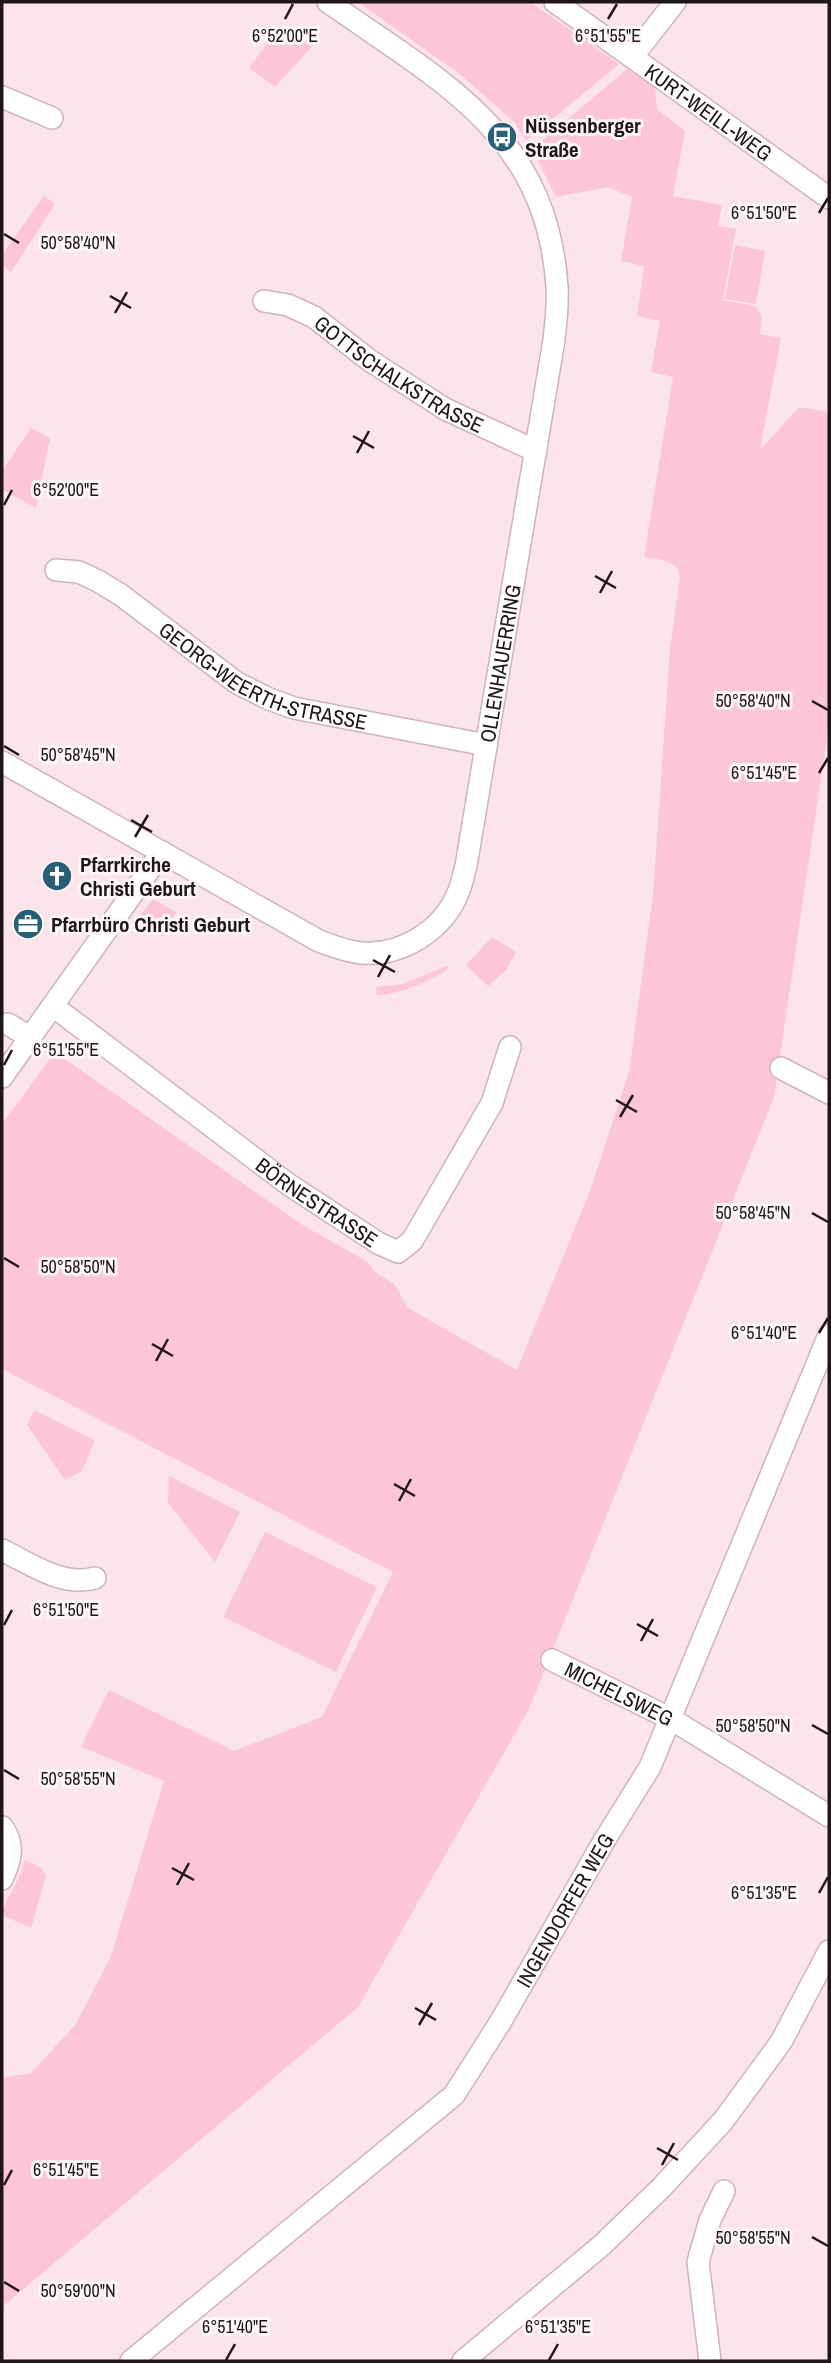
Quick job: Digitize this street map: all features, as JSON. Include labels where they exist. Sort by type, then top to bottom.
[{"type":"street","name":"OLLENHAUERRING","points":[[2,762],[319,941],[343,950],[363,953],[389,951],[409,944],[429,932],[458,894],[466,866],[555,340],[558,290],[553,251],[534,191],[502,137],[457,93],[328,2]]},
{"type":"street","name":"KURT-WEILL-WEG","points":[[555,2],[633,55],[829,198]]},
{"type":"street","points":[[633,55],[675,2]]},
{"type":"street","points":[[2,96],[52,118]]},
{"type":"street","name":"GOTTSCHALKSTRASSE","points":[[264,301],[288,305],[314,317],[369,360],[445,409],[536,451]]},
{"type":"street","name":"GEORG-WEERTH-STRASSE","points":[[56,570],[79,572],[109,587],[237,683],[269,699],[294,708],[486,745]]},
{"type":"street","points":[[2,1077],[162,852]]},
{"type":"street","name":"BÖRNESTRASSE","points":[[53,1006],[288,1184],[378,1243],[398,1252],[412,1241],[492,1103],[510,1048]]},
{"type":"street","points":[[8,1024],[31,1038]]},
{"type":"street","points":[[781,1068],[829,1093]]},
{"type":"street","name":"INGENDORFER WEG","points":[[131,2361],[454,2095],[501,2021],[604,1841],[650,1767],[829,1335]]},
{"type":"street","points":[[2,1550],[64,1579],[81,1582],[95,1578]]},
{"type":"street","name":"MICHELSWEG","points":[[552,1660],[671,1719],[829,1816]]},
{"type":"street","points":[[2,1826],[8,1835],[11,1851],[2,1879]]},
{"type":"street","points":[[463,2361],[603,2245],[723,2121],[781,2042],[827,1960]]},
{"type":"street","points":[[710,2361],[698,2262],[710,2220],[724,2191]]},
{"type":"shaded area","points":[[358,2],[530,2],[619,64],[526,141],[514,122],[461,75]]},
{"type":"shaded area","points":[[280,25],[312,47],[275,87],[249,68]]},
{"type":"shaded area","points":[[627,69],[655,88],[657,109],[685,131],[673,196],[722,205],[718,226],[736,229],[723,300],[755,306],[762,317],[760,334],[781,338],[760,450],[799,407],[829,412],[829,724],[774,1097],[529,1709],[358,2007],[2,2307],[2,2078],[31,2073],[76,2024],[111,1956],[164,1781],[81,1747],[109,1690],[234,1751],[322,1717],[393,1572],[2,1369],[2,1124],[55,1052],[304,1226],[368,1262],[375,1272],[395,1285],[408,1308],[517,1370],[590,1191],[629,1072],[653,895],[670,649],[680,576],[671,563],[644,557],[673,377],[651,372],[660,321],[637,316],[644,266],[621,261],[632,197],[608,187],[556,197],[532,149]]},
{"type":"shaded area","points":[[44,196],[55,204],[11,272],[2,265],[2,255]]},
{"type":"shaded area","points":[[735,245],[765,251],[756,304],[725,299]]},
{"type":"shaded area","points":[[31,428],[50,438],[36,508],[2,489],[2,471]]},
{"type":"shaded area","points":[[153,899],[176,912],[163,936],[136,921]]},
{"type":"shaded area","points":[[492,937],[516,952],[506,970],[488,986],[466,965]]},
{"type":"shaded area","points":[[447,966],[449,969],[414,986],[377,995],[376,987],[403,984]]},
{"type":"shaded area","points":[[34,1410],[95,1440],[82,1471],[65,1480],[27,1425]]},
{"type":"shaded area","points":[[169,1476],[240,1512],[215,1562],[168,1503]]},
{"type":"shaded area","points":[[265,1532],[377,1587],[336,1672],[223,1617]]},
{"type":"shaded area","points":[[25,1860],[41,1868],[46,1876],[31,1928],[2,1915]]},
{"type":"place","name":"Nüssenberger Straße","points":[[502,137]]},
{"type":"place","name":"Pfarrkirche Christi Geburt","points":[[57,876]]},
{"type":"place","name":"Pfarrbüro Christi Geburt","points":[[28,924]]}]
